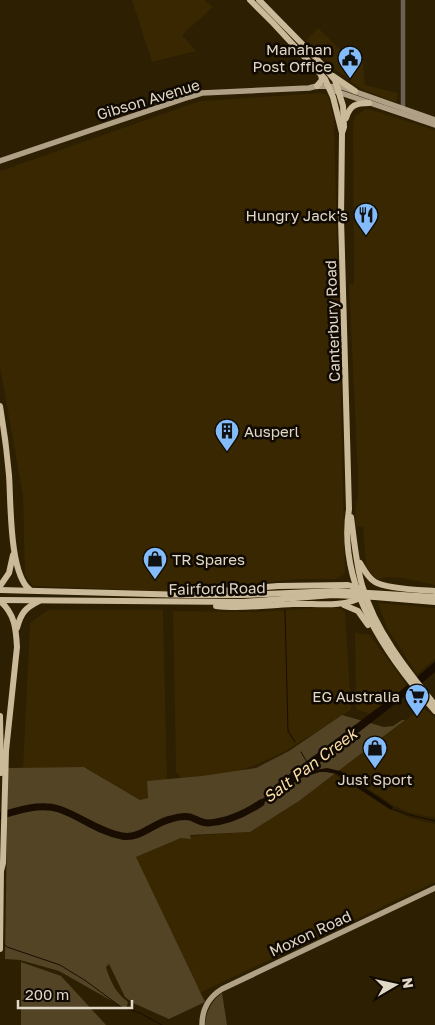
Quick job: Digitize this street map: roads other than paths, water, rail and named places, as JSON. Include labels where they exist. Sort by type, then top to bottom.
[{"type":"highway","name":"Canterbury Road","points":[[250,0],[320,73],[330,88],[337,110],[342,133],[341,218],[348,531],[352,570],[356,587],[363,595],[380,629],[412,680]]},
{"type":"highway","name":"Canterbury Road","points":[[258,0],[330,74],[339,90],[343,106],[344,127],[342,133]]},
{"type":"highway","points":[[317,86],[322,80],[320,73]]},
{"type":"highway","points":[[330,74],[354,91]]},
{"type":"highway","points":[[344,121],[348,111],[354,104],[369,103]]},
{"type":"highway","points":[[0,406],[9,474],[14,550],[20,576],[25,587],[30,590]]},
{"type":"highway","name":"Canterbury Road","points":[[349,509],[369,620],[412,680],[435,705]]},
{"type":"highway","points":[[3,780],[15,672],[16,632],[14,620],[2,594],[11,569],[14,550]]},
{"type":"highway","points":[[357,557],[366,574],[373,581],[382,585],[435,591]]},
{"type":"highway","points":[[326,584],[347,580],[352,570]]},
{"type":"highway","points":[[189,596],[261,587],[326,584],[356,587]]},
{"type":"highway","name":"Fairford Road","points":[[2,594],[30,590],[242,598],[375,597],[435,602]]},
{"type":"highway","name":"Fairford Road","points":[[2,594],[18,599],[42,600],[203,602],[336,591],[435,597]]},
{"type":"highway","points":[[203,602],[207,605],[242,608],[284,604],[353,602],[363,595]]},
{"type":"highway","points":[[16,632],[24,610],[42,600]]},
{"type":"highway","points":[[333,603],[355,609],[371,630],[379,634]]},
{"type":"highway","name":"Canterbury Road","points":[[419,688],[435,711]]},
{"type":"highway","points":[[0,716],[3,780],[0,949]]},
{"type":"main road","name":"Gibson Avenue","points":[[309,88],[317,86],[339,90]]},
{"type":"main road","name":"Gibson Avenue","points":[[0,161],[197,94],[330,88]]},
{"type":"main road","points":[[339,90],[369,103],[435,120]]},
{"type":"main road","points":[[339,90],[354,91],[435,125]]},
{"type":"main road","name":"Moxon Road","points":[[202,1025],[204,1010],[214,995],[226,987],[435,888]]},
{"type":"street","points":[[402,111],[403,0]]},
{"type":"water","points":[[435,662],[435,672],[309,771],[327,768],[340,771],[393,807],[391,810],[337,774],[326,772],[301,778],[254,809],[252,805],[267,796],[279,782],[399,692]]},
{"type":"waterway","points":[[285,610],[288,731],[295,742]]},
{"type":"waterway","points":[[301,752],[307,762]]},
{"type":"waterway","name":"Salt Pan Creek","points":[[0,816],[30,808],[52,807],[67,812],[105,831],[128,837],[178,817],[190,817],[206,823],[222,821],[261,803]]},
{"type":"waterway","points":[[393,809],[435,821]]},
{"type":"waterway","points":[[2,942],[7,947],[60,965],[86,981],[121,1007],[140,1013],[162,1025]]},
{"type":"place","name":"Manahan Post Office","points":[[350,79]]},
{"type":"place","name":"Hungry Jack's","points":[[366,236]]},
{"type":"place","name":"Ausperl","points":[[227,452]]},
{"type":"place","name":"TR Spares","points":[[155,580]]},
{"type":"place","name":"EG Australia","points":[[417,717]]},
{"type":"place","name":"Just Sport","points":[[375,769]]}]
